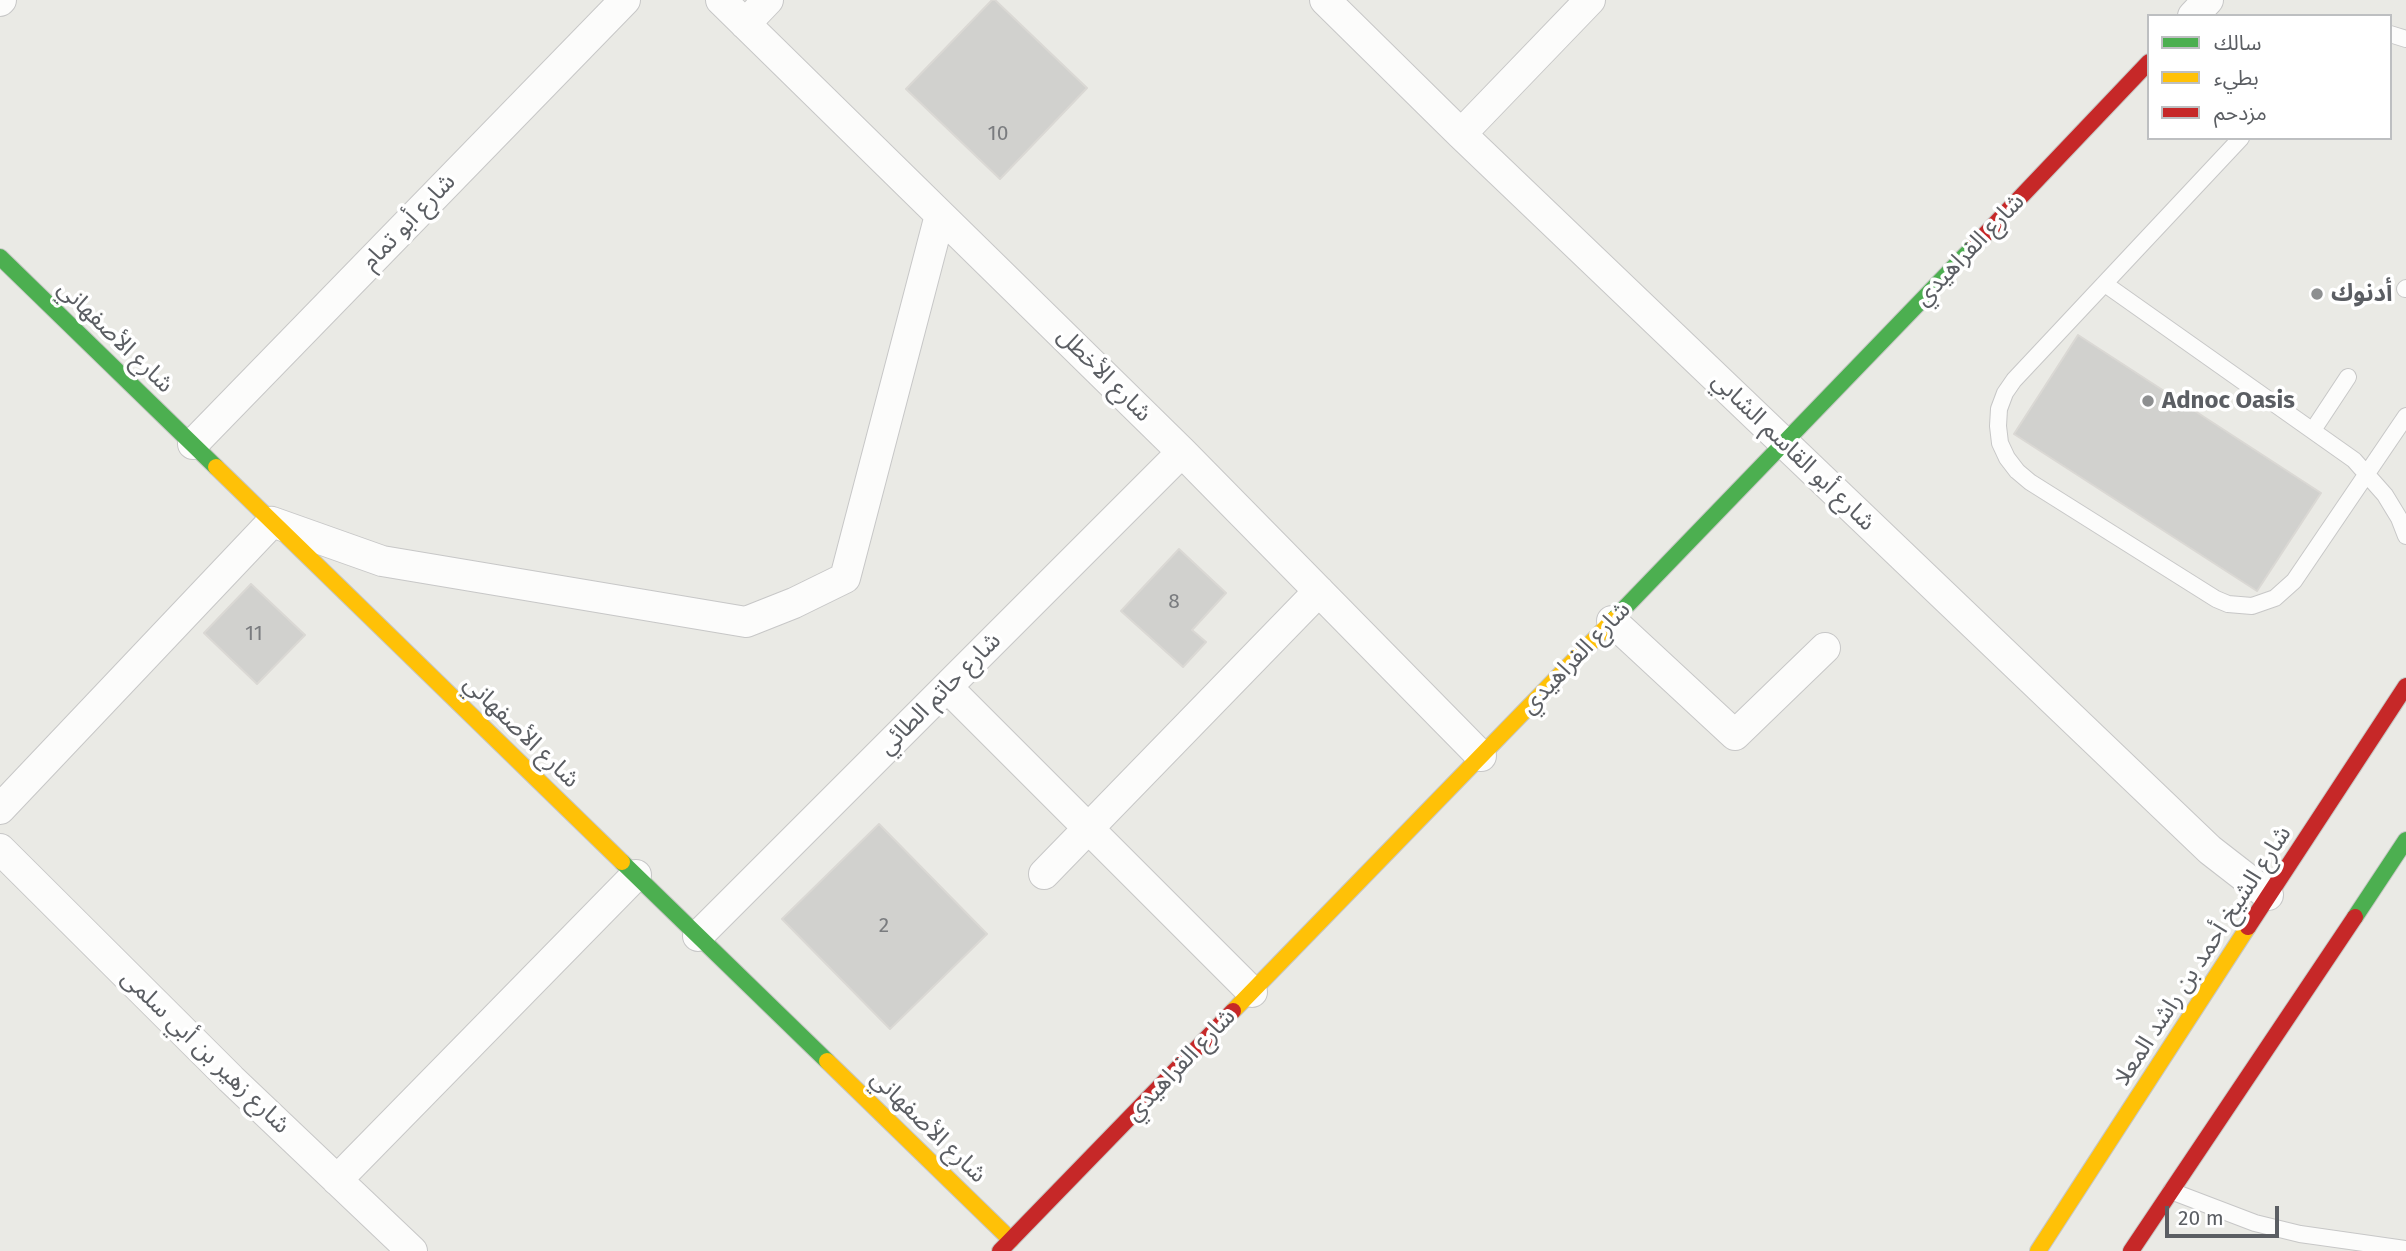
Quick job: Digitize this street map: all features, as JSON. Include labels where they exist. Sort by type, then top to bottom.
[{"type":"street","name":"شارع أبو تمام","points":[[193,444],[625,0]]},
{"type":"street","name":"شارع الأخطل","points":[[721,0],[1182,452],[1481,756]]},
{"type":"street","points":[[745,24],[768,0]]},
{"type":"street","name":"شارع أبو القاسم الشابي","points":[[1325,0],[1461,134],[2210,850],[2268,895]]},
{"type":"street","points":[[1461,134],[1590,0]]},
{"type":"street","points":[[2195,14],[2208,0]]},
{"type":"street","name":"شارع الفراهيدي","points":[[1006,1245],[1785,444],[2147,64]]},
{"type":"street","points":[[0,809],[272,522],[382,561],[746,622],[794,603],[845,578],[940,215]]},
{"type":"street","name":"شارع الأصفهاني","points":[[0,257],[636,875],[1006,1245]]},
{"type":"street","name":"شارع حاتم الطائي","points":[[698,936],[1182,452]]},
{"type":"street","points":[[1044,874],[1319,591]]},
{"type":"street","points":[[1612,621],[1735,736],[1825,649]]},
{"type":"street","points":[[947,687],[1252,992]]},
{"type":"street","name":"شارع الشيخ أحمد بن راشد المعلا","points":[[2038,1251],[2406,687]]},
{"type":"street","points":[[2131,1251],[2406,840]]},
{"type":"street","name":"شارع زهير بن أبي سلمى","points":[[0,849],[231,1079],[412,1251]]},
{"type":"street","points":[[337,1180],[636,875]]},
{"type":"lane","points":[[2239,140],[2004,393],[1998,426],[2000,443],[2007,458],[2030,482],[2216,599],[2228,604],[2252,606],[2265,603],[2286,591],[2406,416]]},
{"type":"lane","points":[[2105,284],[2354,460],[2385,495],[2406,536]]},
{"type":"lane","points":[[2314,430],[2348,377]]},
{"type":"lane","points":[[2171,1191],[2255,1223],[2300,1234],[2406,1250]]},
{"type":"building","points":[[992,0],[1087,88],[1000,179],[906,89]]},
{"type":"building","points":[[2078,335],[2321,493],[2257,591],[2014,434]]},
{"type":"building","points":[[1179,549],[1226,593],[1192,630],[1206,642],[1183,667],[1121,611]]},
{"type":"building","points":[[251,584],[305,635],[257,684],[204,633]]},
{"type":"building","points":[[879,824],[987,934],[890,1029],[782,919]]},
{"type":"traffic: fast","points":[[1614,619],[1975,245]]},
{"type":"traffic: fast","points":[[0,257],[216,467]]},
{"type":"traffic: fast","points":[[2355,917],[2406,840]]},
{"type":"traffic: fast","points":[[622,862],[827,1061]]},
{"type":"traffic: slow","points":[[216,467],[622,862]]},
{"type":"traffic: slow","points":[[1233,1011],[1614,619]]},
{"type":"traffic: slow","points":[[2038,1251],[2248,927]]},
{"type":"traffic: slow","points":[[827,1061],[1011,1240]]},
{"type":"traffic: jam","points":[[1975,245],[2147,64]]},
{"type":"traffic: jam","points":[[2248,927],[2406,686]]},
{"type":"traffic: jam","points":[[2131,1251],[2355,917]]},
{"type":"traffic: jam","points":[[1000,1251],[1233,1011]]},
{"type":"place","name":"أدنوك","points":[[2317,294]]},
{"type":"place","name":"Adnoc Oasis","points":[[2148,401]]}]
